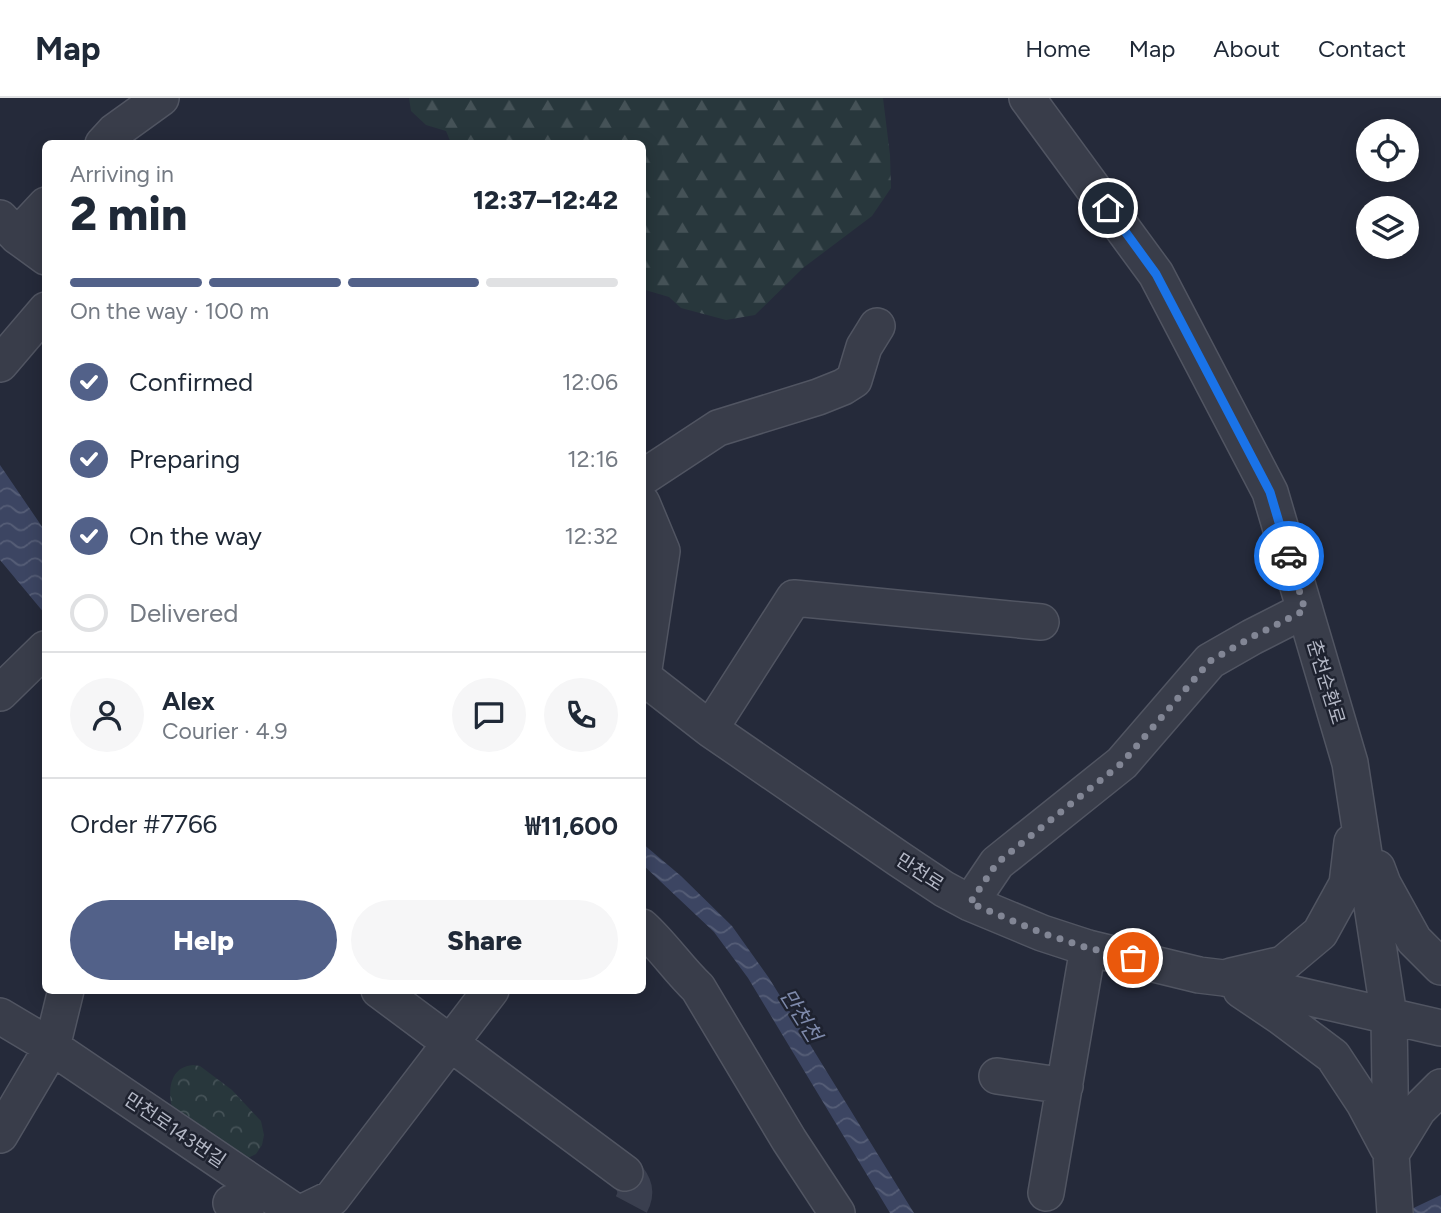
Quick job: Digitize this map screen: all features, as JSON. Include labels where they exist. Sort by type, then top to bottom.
[{"type":"street","points":[[107,140],[162,98]]},
{"type":"street","name":"춘천순환로","points":[[1027,98],[1156,274],[1270,492],[1350,763],[1389,1016],[1395,1213]]},
{"type":"street","points":[[42,207],[8,227],[42,254]]},
{"type":"street","points":[[0,364],[42,315]]},
{"type":"street","points":[[646,475],[718,428],[818,397],[854,380],[864,347],[877,326]]},
{"type":"street","name":"만천로","points":[[646,513],[662,551],[646,659]]},
{"type":"street","points":[[710,729],[794,598],[1041,622]]},
{"type":"street","points":[[970,903],[997,863],[1122,763],[1210,661],[1305,610]]},
{"type":"street","points":[[0,693],[42,652]]},
{"type":"street","name":"만천로","points":[[646,681],[710,729],[899,859],[970,903],[1042,933],[1088,948],[1441,1028]]},
{"type":"street","points":[[1356,806],[1382,884],[1414,940],[1441,967]]},
{"type":"street","points":[[1224,978],[1283,964],[1320,933],[1347,884],[1356,806]]},
{"type":"street","points":[[646,932],[698,988],[789,1140],[837,1213]]},
{"type":"street","points":[[1046,1192],[1088,948]]},
{"type":"street","points":[[1224,978],[1333,1056],[1364,1103],[1392,1162]]},
{"type":"street","points":[[0,1135],[52,1047],[65,994]]},
{"type":"street","points":[[384,994],[625,1173]]},
{"type":"street","points":[[299,1213],[332,1198],[488,994]]},
{"type":"street","name":"만천로143번길","points":[[0,1016],[52,1047],[299,1213]]},
{"type":"street","points":[[997,1076],[1065,1086]]},
{"type":"street","points":[[1392,1162],[1418,1110],[1441,1087]]},
{"type":"green space","points":[[409,98],[883,98],[891,188],[872,216],[803,268],[755,315],[726,320],[681,308],[669,297],[646,290],[646,140],[450,140],[446,131],[426,125],[411,111]]},
{"type":"green space","points":[[193,1065],[200,1066],[232,1090],[261,1121],[264,1135],[256,1154],[246,1159],[173,1111],[170,1089],[175,1075],[179,1070]]},
{"type":"water","points":[[0,465],[42,527],[42,610],[0,560]]},
{"type":"water","points":[[646,846],[732,926],[769,978],[914,1213],[890,1213],[748,978],[714,932],[646,868]]},
{"type":"water","points":[[1441,1195],[1441,1213],[1403,1213]]},
{"type":"tunnel","points":[[625,1173],[635,1191],[628,1210]]},
{"type":"way so far","points":[[1133,958],[1088,948],[1042,933],[970,903],[997,863],[1122,763],[1210,661],[1305,610],[1289,556]]},
{"type":"route","points":[[1108,208],[1156,274],[1270,492],[1289,556]]},
{"type":"water label","name":"만천천","points":[[801,1015]]}]
